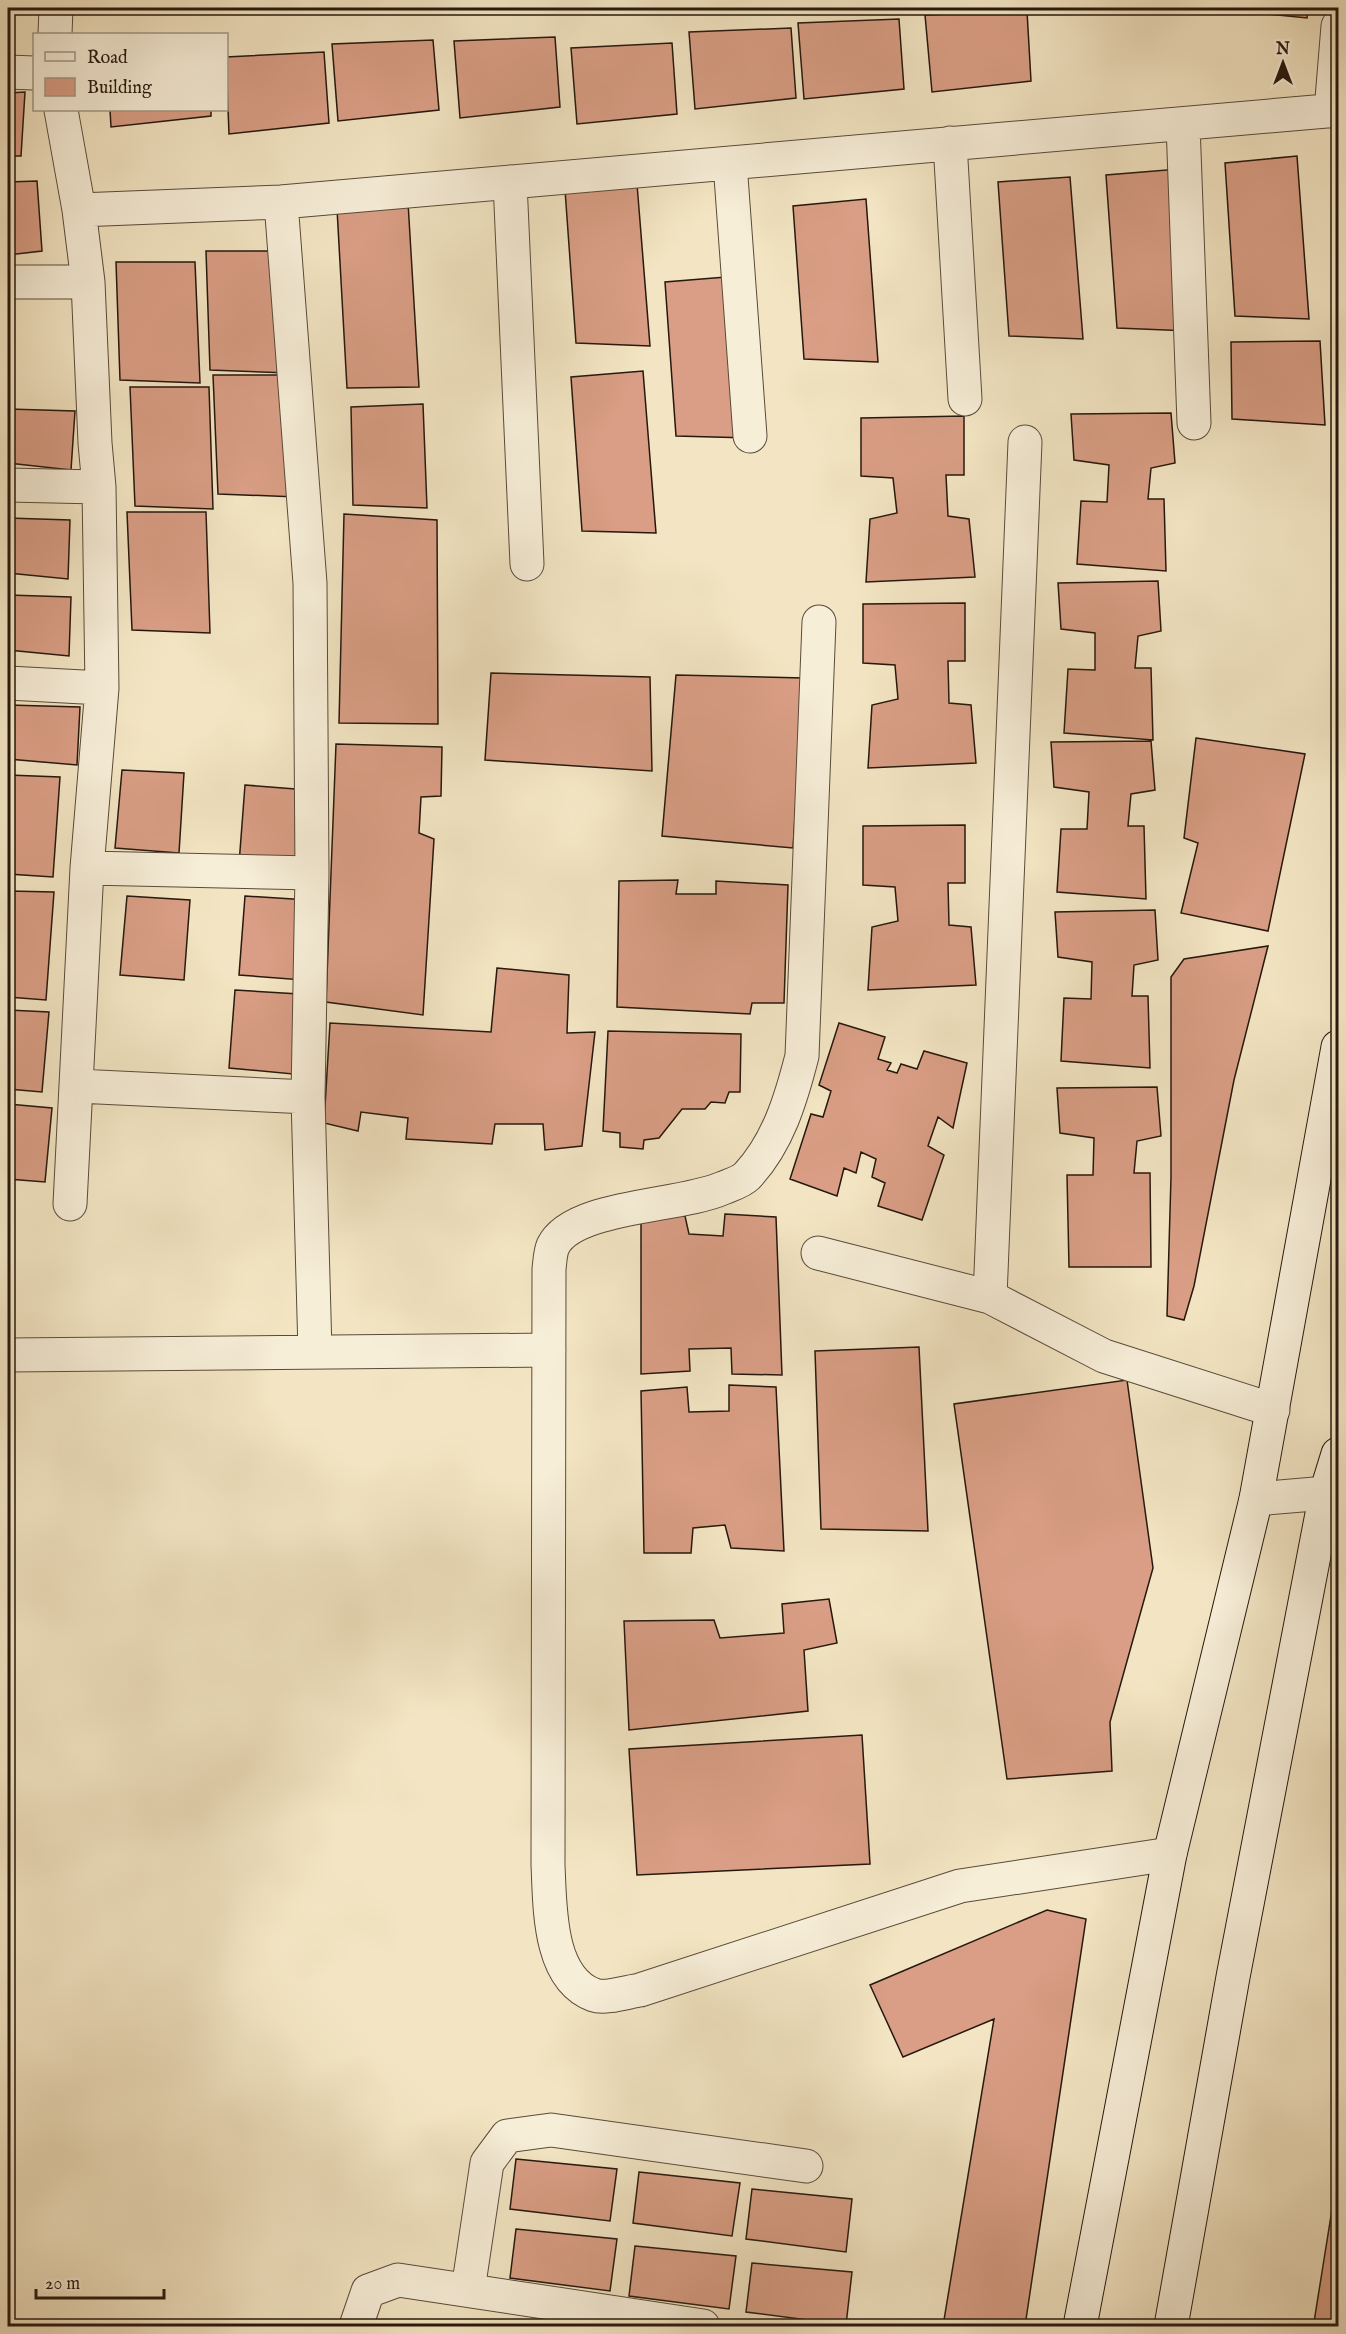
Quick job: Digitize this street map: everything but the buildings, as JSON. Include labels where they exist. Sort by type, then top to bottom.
[{"type":"street","points":[[55,33],[56,8]]},
{"type":"street","points":[[79,210],[281,202],[1335,111],[1338,26]]},
{"type":"street","points":[[8,72],[33,73]]},
{"type":"street","points":[[61,111],[79,210],[88,282],[99,487],[102,688],[87,868],[69,1204]]},
{"type":"street","points":[[1182,124],[1194,423]]},
{"type":"street","points":[[950,143],[965,399]]},
{"type":"street","points":[[730,163],[750,436]]},
{"type":"street","points":[[510,182],[527,564]]},
{"type":"street","points":[[281,202],[310,583],[312,873],[309,1097],[315,1352]]},
{"type":"street","points":[[8,282],[88,282]]},
{"type":"street","points":[[990,1297],[1025,442]]},
{"type":"street","points":[[8,484],[99,487]]},
{"type":"street","points":[[819,622],[802,1056],[794,1089],[773,1141],[746,1178],[706,1196],[586,1219],[567,1229],[553,1246],[549,1269],[548,1865],[550,1906],[559,1957],[574,1984],[596,1996],[640,1990],[960,1886],[1170,1854]]},
{"type":"street","points":[[8,684],[102,688]]},
{"type":"street","points":[[87,868],[312,873]]},
{"type":"street","points":[[1080,2326],[1170,1854],[1256,1499],[1338,1047]]},
{"type":"street","points":[[77,1086],[309,1097]]},
{"type":"street","points":[[818,1253],[990,1297],[1104,1356],[1273,1410]]},
{"type":"street","points":[[8,1355],[549,1350]]},
{"type":"street","points":[[1171,2326],[1233,1977],[1338,1454]]},
{"type":"street","points":[[1256,1499],[1332,1493]]},
{"type":"street","points":[[468,2290],[487,2163],[507,2136],[551,2130],[806,2166]]},
{"type":"street","points":[[356,2326],[368,2291],[398,2280],[703,2326]]}]
